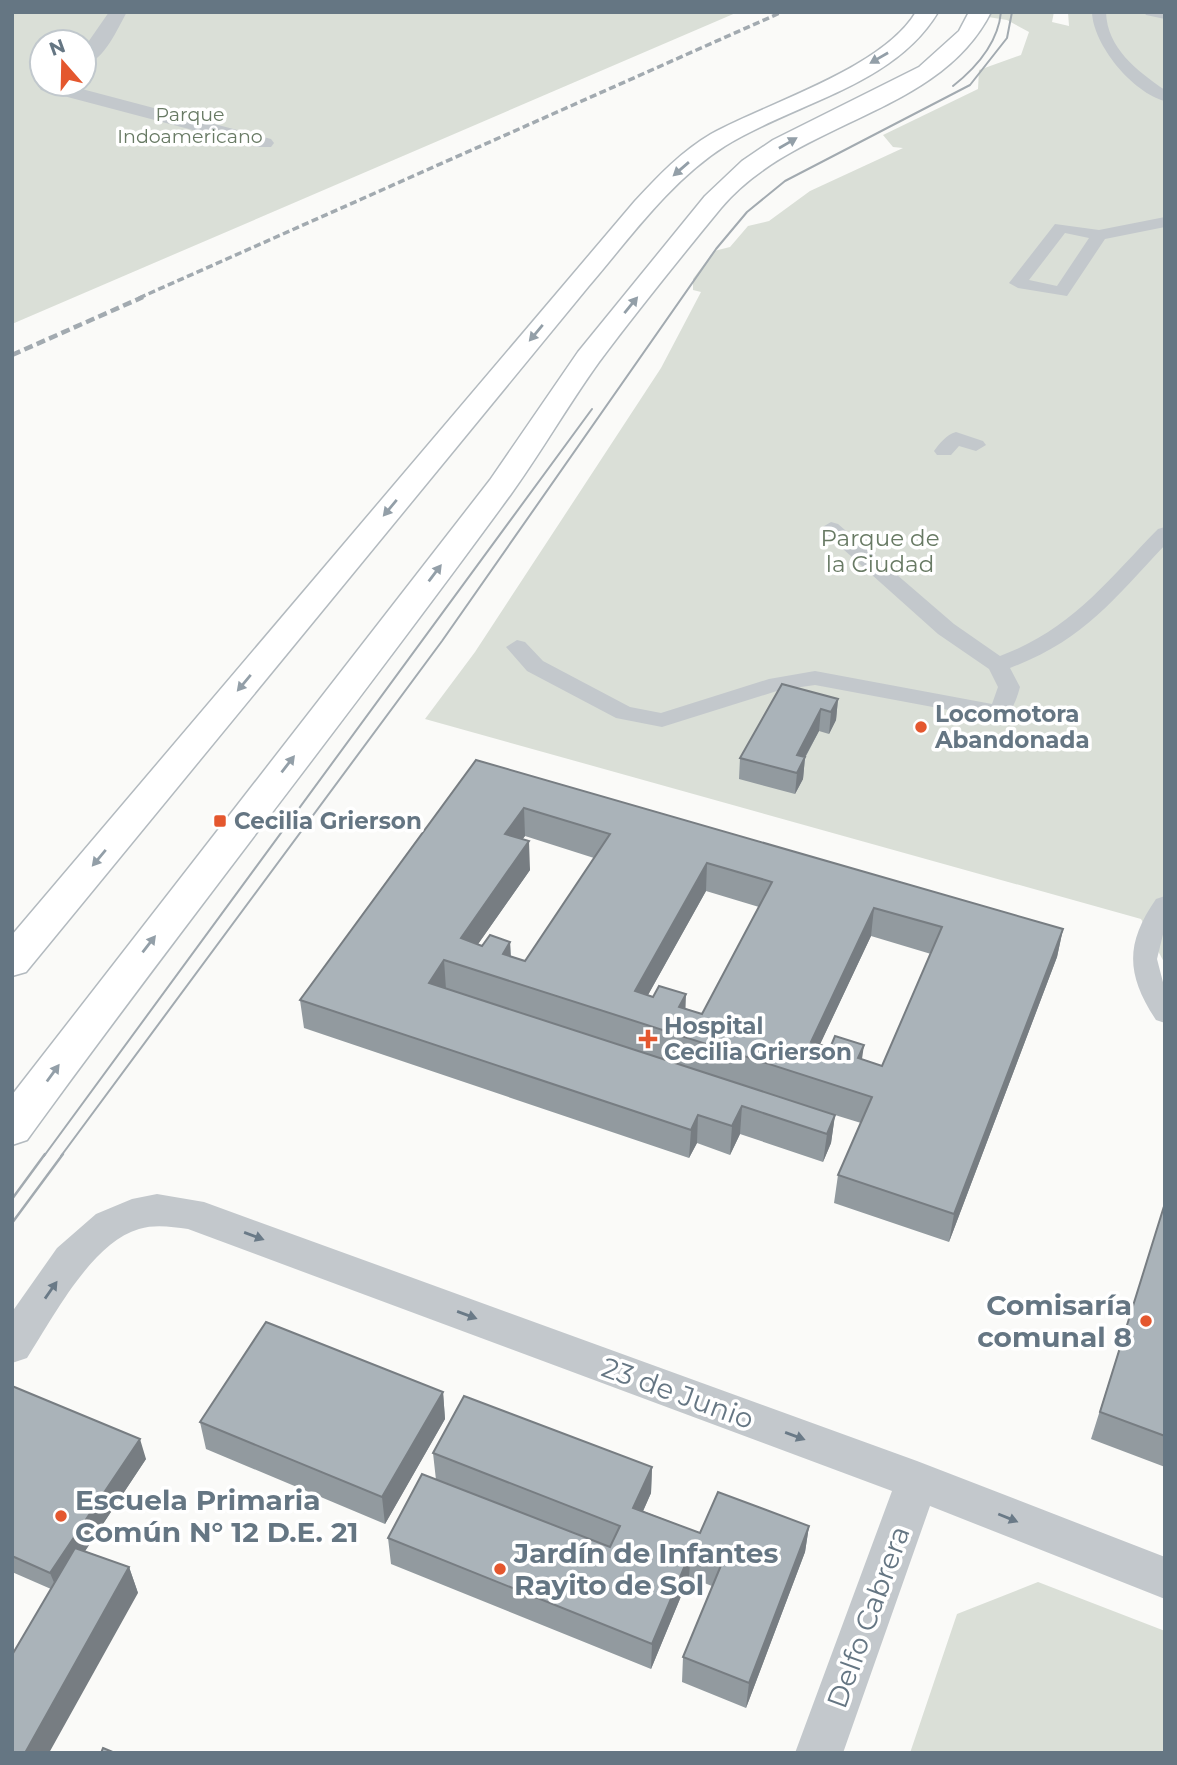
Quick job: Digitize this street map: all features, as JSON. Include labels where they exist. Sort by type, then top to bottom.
[{"type":"main road","points":[[12,962],[579,281],[672,177],[693,159],[734,132],[884,56],[917,31],[927,12]]},
{"type":"main road","points":[[12,1128],[131,967],[501,486],[588,358],[714,201],[732,182],[770,153],[940,62],[967,38],[980,12]]},
{"type":"street","points":[[98,44],[118,12]]},
{"type":"street","points":[[1098,12],[1097,26],[1109,46],[1144,82],[1165,97]]},
{"type":"street","points":[[1151,12],[1165,15]]},
{"type":"street","points":[[94,98],[264,142]]},
{"type":"street","points":[[1119,246],[1097,238],[1060,228],[1018,283],[1061,292],[1097,238],[1165,222]]},
{"type":"street","points":[[944,452],[956,438],[976,445]]},
{"type":"street","points":[[517,647],[535,666],[624,713],[662,720],[777,684],[815,678],[997,712],[1005,702],[1009,687],[998,665],[946,629],[831,528]]},
{"type":"street","points":[[998,665],[1040,649],[1079,623],[1165,533]]},
{"type":"street","points":[[1165,905],[1149,933],[1143,964],[1149,988],[1165,1013]]},
{"type":"street","name":"23 de Junio","points":[[12,1346],[75,1255],[97,1232],[123,1217],[155,1210],[190,1213],[917,1481],[1165,1578]]},
{"type":"street","name":"Delfo Cabrera","points":[[820,1753],[917,1481]]},
{"type":"green space","name":"Parque Indoamericano","points":[[12,12],[738,12],[12,324]]},
{"type":"green space","name":"Parque de la Ciudad","points":[[986,12],[1054,12],[1052,22],[1069,26],[1068,12],[1165,12],[1165,964],[1141,919],[425,719],[475,652],[661,368],[701,292],[693,290],[693,279],[714,251],[730,247],[748,226],[769,221],[810,191],[903,148],[893,147],[883,135],[978,89],[979,70],[1021,55],[1029,32],[1007,20],[988,17]]},
{"type":"green space","points":[[1038,1582],[1165,1631],[1165,1753],[910,1753],[957,1614]]},
{"type":"building","points":[[782,684],[838,699],[831,712],[821,709],[797,755],[805,757],[797,773],[740,758]]},
{"type":"building","points":[[476,760],[1063,929],[954,1214],[838,1175],[872,1097],[444,960],[429,983],[835,1115],[827,1134],[742,1106],[732,1126],[698,1115],[691,1130],[300,1000]],"holes":[[[524,808],[610,834],[525,961],[503,954],[510,942],[490,935],[482,946],[461,938],[529,841],[505,834]],[[707,863],[772,882],[702,1014],[679,1007],[686,994],[659,986],[653,997],[635,991]],[[874,908],[942,927],[882,1066],[858,1058],[864,1045],[835,1036],[830,1048],[811,1042]]]},
{"type":"building","name":"Comisaría comunal 8","points":[[1165,1203],[1165,1436],[1100,1412]]},
{"type":"building","points":[[266,1322],[443,1392],[382,1497],[200,1422]]},
{"type":"building","name":"Escuela Primaria Común N° 12 D.E. 21","points":[[12,1386],[140,1439],[50,1573],[12,1556]]},
{"type":"building","name":"Jardín de Infantes Rayito de Sol","points":[[464,1396],[652,1467],[633,1508],[700,1533],[718,1492],[809,1526],[749,1683],[683,1657],[722,1563],[691,1551],[652,1644],[388,1538],[422,1474],[610,1547],[620,1526],[433,1453]]},
{"type":"building","points":[[75,1548],[129,1567],[25,1753],[12,1753],[12,1655]]},
{"type":"building","points":[[103,1748],[115,1753],[101,1753]]},
{"type":"tram line","points":[[953,86],[985,54],[996,34],[1001,12]]},
{"type":"tram line","points":[[61,1156],[442,641],[716,249],[747,212],[785,181],[970,85],[1007,38],[1012,12]]},
{"type":"tram line","points":[[44,1156],[592,409]]},
{"type":"tram line","points":[[12,1199],[45,1154]]},
{"type":"tram line","points":[[12,1223],[63,1154]]},
{"type":"railway","points":[[139,298],[782,12]]},
{"type":"railway","points":[[12,355],[143,297]]},
{"type":"place","name":"Locomotora Abandonada","points":[[921,727]]},
{"type":"place","name":"Cecilia Grierson","points":[[220,821]]},
{"type":"place","name":"Hospital Cecilia Grierson","points":[[648,1039]]},
{"type":"place","name":"Comisaría comunal 8","points":[[1146,1321]]},
{"type":"place","name":"Escuela Primaria Común N° 12 D.E. 21","points":[[61,1516]]},
{"type":"place","name":"Jardín de Infantes Rayito de Sol","points":[[500,1569]]}]
